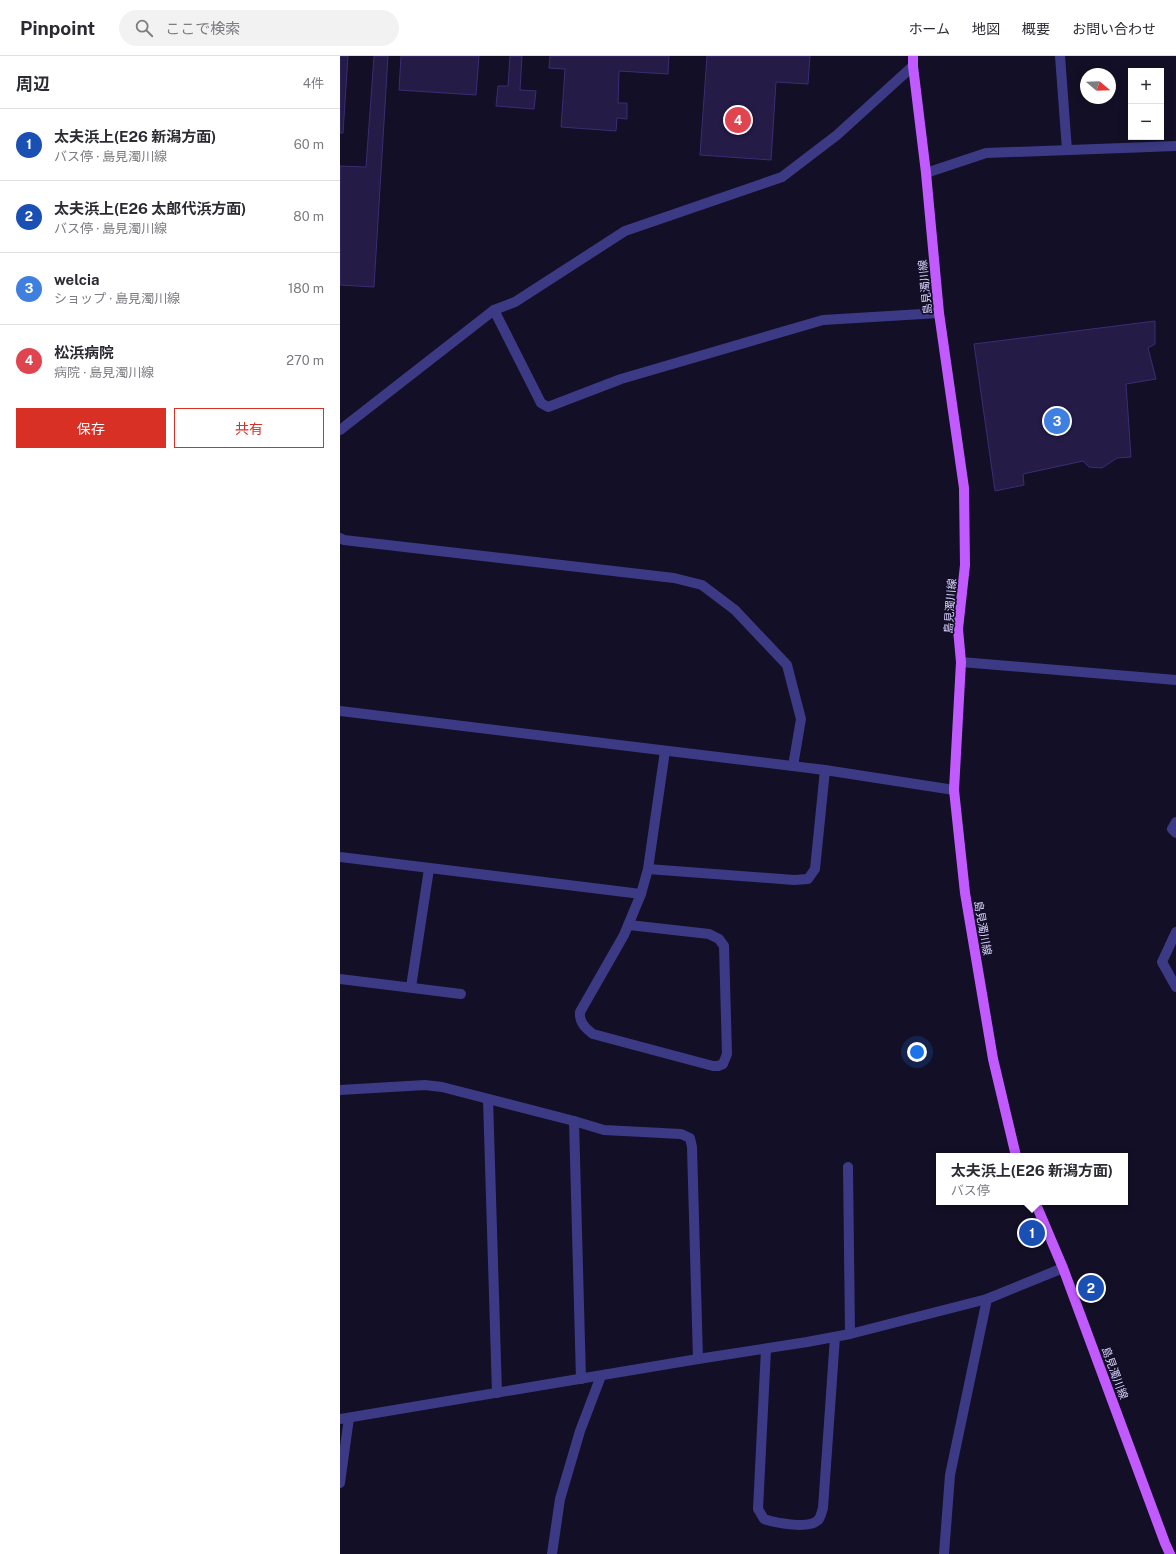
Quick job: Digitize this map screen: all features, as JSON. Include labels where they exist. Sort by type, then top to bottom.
[{"type":"main road","name":"島見濁川線","points":[[913,61],[940,313],[964,488],[965,565],[958,629],[961,662],[954,790],[965,893],[993,1059],[1015,1153]]},
{"type":"main road","name":"島見濁川線","points":[[1036,1205],[1063,1268],[1170,1554]]},
{"type":"street","points":[[1060,56],[1067,150]]},
{"type":"street","points":[[340,430],[494,310],[515,302],[625,231],[782,177],[837,135],[913,61]]},
{"type":"street","points":[[926,173],[986,153],[1176,146]]},
{"type":"street","points":[[494,310],[541,403],[548,407],[621,379],[823,320],[940,313]]},
{"type":"street","points":[[340,538],[344,540],[674,578],[702,585],[735,610],[787,665],[801,719],[794,766]]},
{"type":"street","points":[[961,662],[1176,680]]},
{"type":"street","points":[[340,711],[794,766],[954,790]]},
{"type":"street","points":[[629,925],[710,934],[719,939],[724,946],[727,1054],[723,1064],[713,1066],[593,1034],[583,1024],[580,1018],[580,1012],[629,925],[641,894],[648,869],[665,751]]},
{"type":"street","points":[[648,869],[794,880],[808,879],[815,869],[825,770]]},
{"type":"street","points":[[1176,822],[1172,830],[1176,833]]},
{"type":"street","points":[[340,857],[641,894]]},
{"type":"street","points":[[411,987],[429,869]]},
{"type":"street","points":[[1176,932],[1162,962],[1176,987]]},
{"type":"street","points":[[340,979],[461,994]]},
{"type":"street","points":[[340,1090],[425,1085],[442,1087],[604,1130],[681,1134],[690,1138],[692,1147],[698,1359]]},
{"type":"street","points":[[488,1099],[497,1393]]},
{"type":"street","points":[[574,1121],[581,1379]]},
{"type":"street","points":[[848,1167],[850,1334]]},
{"type":"street","points":[[340,1483],[344,1418],[850,1334],[987,1299],[1063,1268]]},
{"type":"street","points":[[944,1554],[950,1475],[987,1299]]},
{"type":"street","points":[[766,1349],[758,1508],[764,1519],[774,1522],[810,1525],[819,1520],[824,1508],[835,1337]]},
{"type":"street","points":[[552,1554],[560,1499],[580,1431],[600,1376]]},
{"type":"building","points":[[340,56],[348,56],[343,133],[340,133]]},
{"type":"building","points":[[374,56],[388,56],[374,287],[340,285],[340,166],[366,167]]},
{"type":"building","points":[[401,56],[479,56],[476,95],[399,90]]},
{"type":"building","points":[[510,56],[522,56],[520,90],[536,91],[534,109],[496,106],[498,86],[508,86]]},
{"type":"building","points":[[550,56],[669,56],[668,74],[619,71],[618,103],[627,103],[627,119],[617,118],[616,131],[561,127],[565,69],[549,68]]},
{"type":"building","points":[[707,56],[810,56],[808,84],[776,82],[771,160],[700,155]]},
{"type":"building","points":[[1155,321],[1155,344],[1148,348],[1156,379],[1126,384],[1131,457],[1117,458],[1102,468],[1089,467],[1083,461],[1023,474],[1024,485],[995,491],[974,344]]},
{"type":"place","name":"松浜病院","points":[[738,120]]},
{"type":"place","name":"welcia","points":[[1057,421]]},
{"type":"place","name":"太夫浜上(E26 新潟方面)","points":[[1032,1233]]},
{"type":"place","name":"太夫浜上(E26 太郎代浜方面)","points":[[1091,1288]]}]
